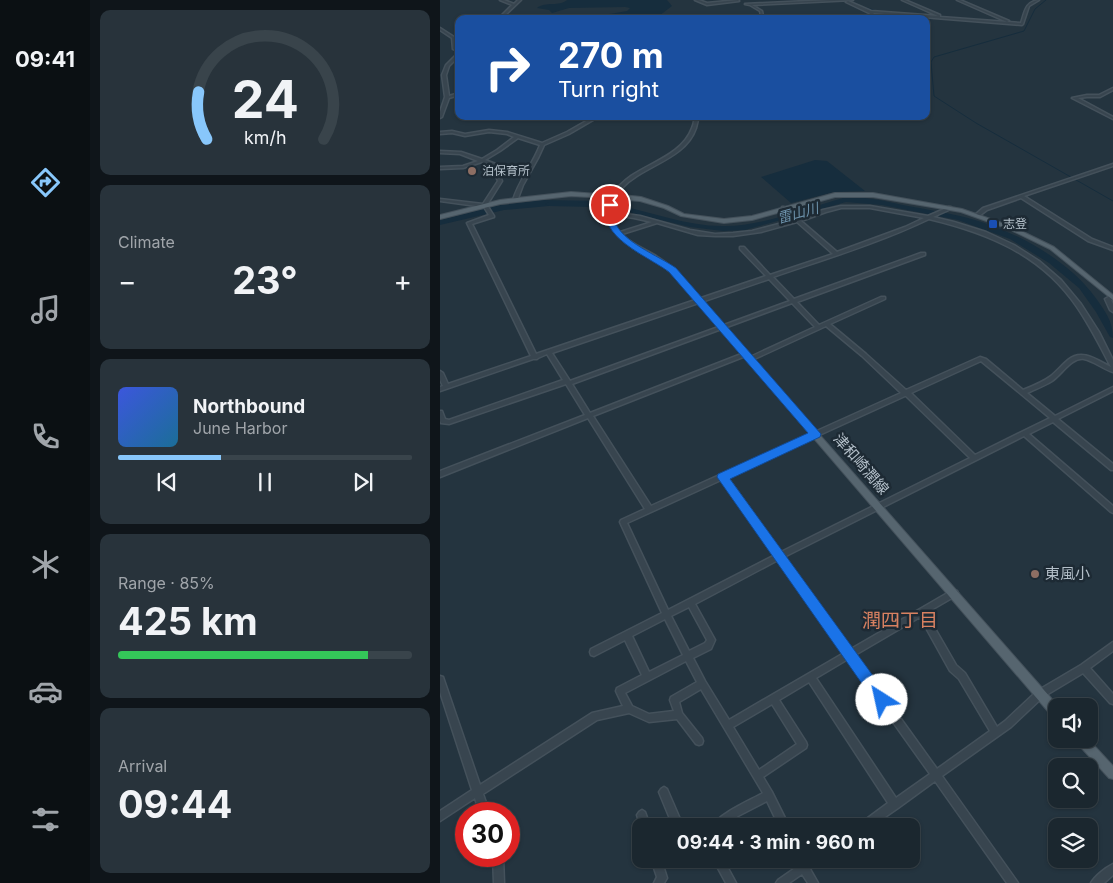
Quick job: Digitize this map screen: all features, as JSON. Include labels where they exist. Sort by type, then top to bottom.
[{"type":"main road","points":[[440,217],[515,200],[571,194],[612,199],[641,199],[666,206],[683,215],[724,222],[752,218],[835,195],[883,196],[977,214],[1026,234],[1052,248],[1112,297]]},
{"type":"main road","points":[[609,212],[612,199]]},
{"type":"main road","name":"津和崎潤線","points":[[609,212],[612,226],[619,234],[630,244],[666,265],[722,327],[1048,703]]},
{"type":"main road","points":[[1089,748],[1113,774]]},
{"type":"street","points":[[501,0],[514,5]]},
{"type":"street","points":[[503,15],[520,0]]},
{"type":"street","points":[[696,0],[707,4],[737,0],[760,11],[760,15]]},
{"type":"street","points":[[838,0],[846,1],[874,15]]},
{"type":"street","points":[[746,4],[852,0]]},
{"type":"street","points":[[903,0],[941,17]]},
{"type":"street","points":[[958,0],[1012,23]]},
{"type":"street","points":[[930,16],[1022,24],[1028,6],[1038,0]]},
{"type":"street","points":[[870,12],[913,15]]},
{"type":"street","points":[[440,28],[454,38],[455,49]]},
{"type":"street","points":[[440,117],[447,97],[444,78],[446,69],[455,57]]},
{"type":"street","points":[[440,69],[446,69]]},
{"type":"street","points":[[1113,89],[1100,96],[1074,98],[1113,118]]},
{"type":"street","points":[[447,97],[455,95]]},
{"type":"street","points":[[440,133],[452,132],[465,135],[491,131],[507,133],[542,144],[568,133],[591,120]]},
{"type":"street","points":[[612,199],[634,176],[672,155],[685,144],[695,130],[696,120]]},
{"type":"street","points":[[440,168],[464,167],[484,161],[493,156],[516,136]]},
{"type":"street","points":[[515,200],[528,171],[541,150],[542,144]]},
{"type":"street","points":[[440,152],[461,153],[500,167],[498,174],[500,181],[485,206]]},
{"type":"street","points":[[977,214],[985,209],[1021,196],[1112,167]]},
{"type":"street","points":[[1021,196],[1090,240],[1113,249]]},
{"type":"street","points":[[440,200],[485,206],[492,216],[469,223],[535,358]]},
{"type":"street","points":[[609,212],[657,222],[689,232],[721,236],[751,233],[828,210],[849,206],[867,207],[931,218],[970,227],[1008,242],[1050,272],[1073,296],[1085,312],[1113,366]]},
{"type":"street","points":[[784,208],[836,254]]},
{"type":"street","points":[[440,373],[443,388],[836,254],[931,218],[949,208]]},
{"type":"street","points":[[619,234],[657,222]]},
{"type":"street","points":[[742,248],[818,327]]},
{"type":"street","points":[[440,413],[443,421],[449,422],[568,382],[923,254]]},
{"type":"street","points":[[1112,297],[1108,299],[1113,310]]},
{"type":"street","points":[[440,474],[589,415],[748,357],[883,298]]},
{"type":"street","points":[[826,324],[864,355],[974,458]]},
{"type":"street","points":[[550,353],[649,509]]},
{"type":"street","points":[[1023,392],[1042,384],[1059,373],[1064,364],[1077,357],[1085,357],[1113,370]]},
{"type":"street","points":[[780,818],[769,795],[702,684],[622,524],[649,509],[980,359],[984,360],[1113,468]]},
{"type":"street","points":[[594,652],[780,556],[880,508],[974,458],[1113,389]]},
{"type":"street","points":[[1024,433],[1111,506]]},
{"type":"street","points":[[722,477],[850,654],[935,777],[1013,883]]},
{"type":"street","points":[[728,726],[954,593]]},
{"type":"street","points":[[628,709],[620,691],[687,655],[708,646],[711,640],[690,602]]},
{"type":"street","points":[[921,612],[953,668],[962,676],[996,733]]},
{"type":"street","points":[[627,635],[647,676]]},
{"type":"street","points":[[875,818],[996,733],[1040,694],[1112,649]]},
{"type":"street","points":[[1084,668],[1113,700]]},
{"type":"street","points":[[810,677],[895,804]]},
{"type":"street","points":[[440,680],[481,802]]},
{"type":"street","points":[[699,741],[679,715],[674,700],[702,684]]},
{"type":"street","points":[[757,776],[803,746],[773,699]]},
{"type":"street","points":[[440,816],[595,716],[628,709],[649,718],[679,715]]},
{"type":"street","points":[[664,792],[675,818]]},
{"type":"street","points":[[728,818],[769,795]]},
{"type":"street","points":[[498,867],[499,883]]},
{"type":"street","points":[[659,868],[662,878],[659,883]]},
{"type":"street","points":[[723,868],[731,883]]},
{"type":"street","points":[[783,883],[796,868]]},
{"type":"street","points":[[804,868],[812,883]]},
{"type":"street","points":[[1096,883],[1113,869]]},
{"type":"water","points":[[567,0],[667,0],[672,6],[660,15],[604,15],[627,11],[630,8],[625,7],[569,8],[552,13],[549,10],[537,8]]},
{"type":"water","points":[[815,160],[827,161],[865,191],[834,192],[791,203],[761,177]]},
{"type":"water","points":[[541,200],[603,201],[504,210],[440,225],[440,220],[494,206]]},
{"type":"waterway","points":[[841,0],[877,11]]},
{"type":"waterway","points":[[1046,0],[1035,9],[1024,31],[934,57],[931,62],[934,96],[976,123],[1113,201]]},
{"type":"waterway","points":[[939,17],[974,20]]},
{"type":"waterway","points":[[930,19],[936,18]]},
{"type":"waterway","name":"雷山川","points":[[549,204],[620,208],[690,225],[723,229],[745,228],[846,200],[882,203],[960,218],[1013,237],[1052,261],[1082,286],[1100,311],[1113,335]]},
{"type":"place","name":"泊保育所","points":[[472,171]]},
{"type":"place","name":"志登","points":[[993,224]]},
{"type":"place","name":"東風小","points":[[1035,574]]},
{"type":"district","name":"潤四丁目","points":[[900,620]]},
{"type":"route","points":[[610,205],[610,220],[615,230],[624,240],[658,259],[672,270],[816,434],[722,477],[882,700]]}]
